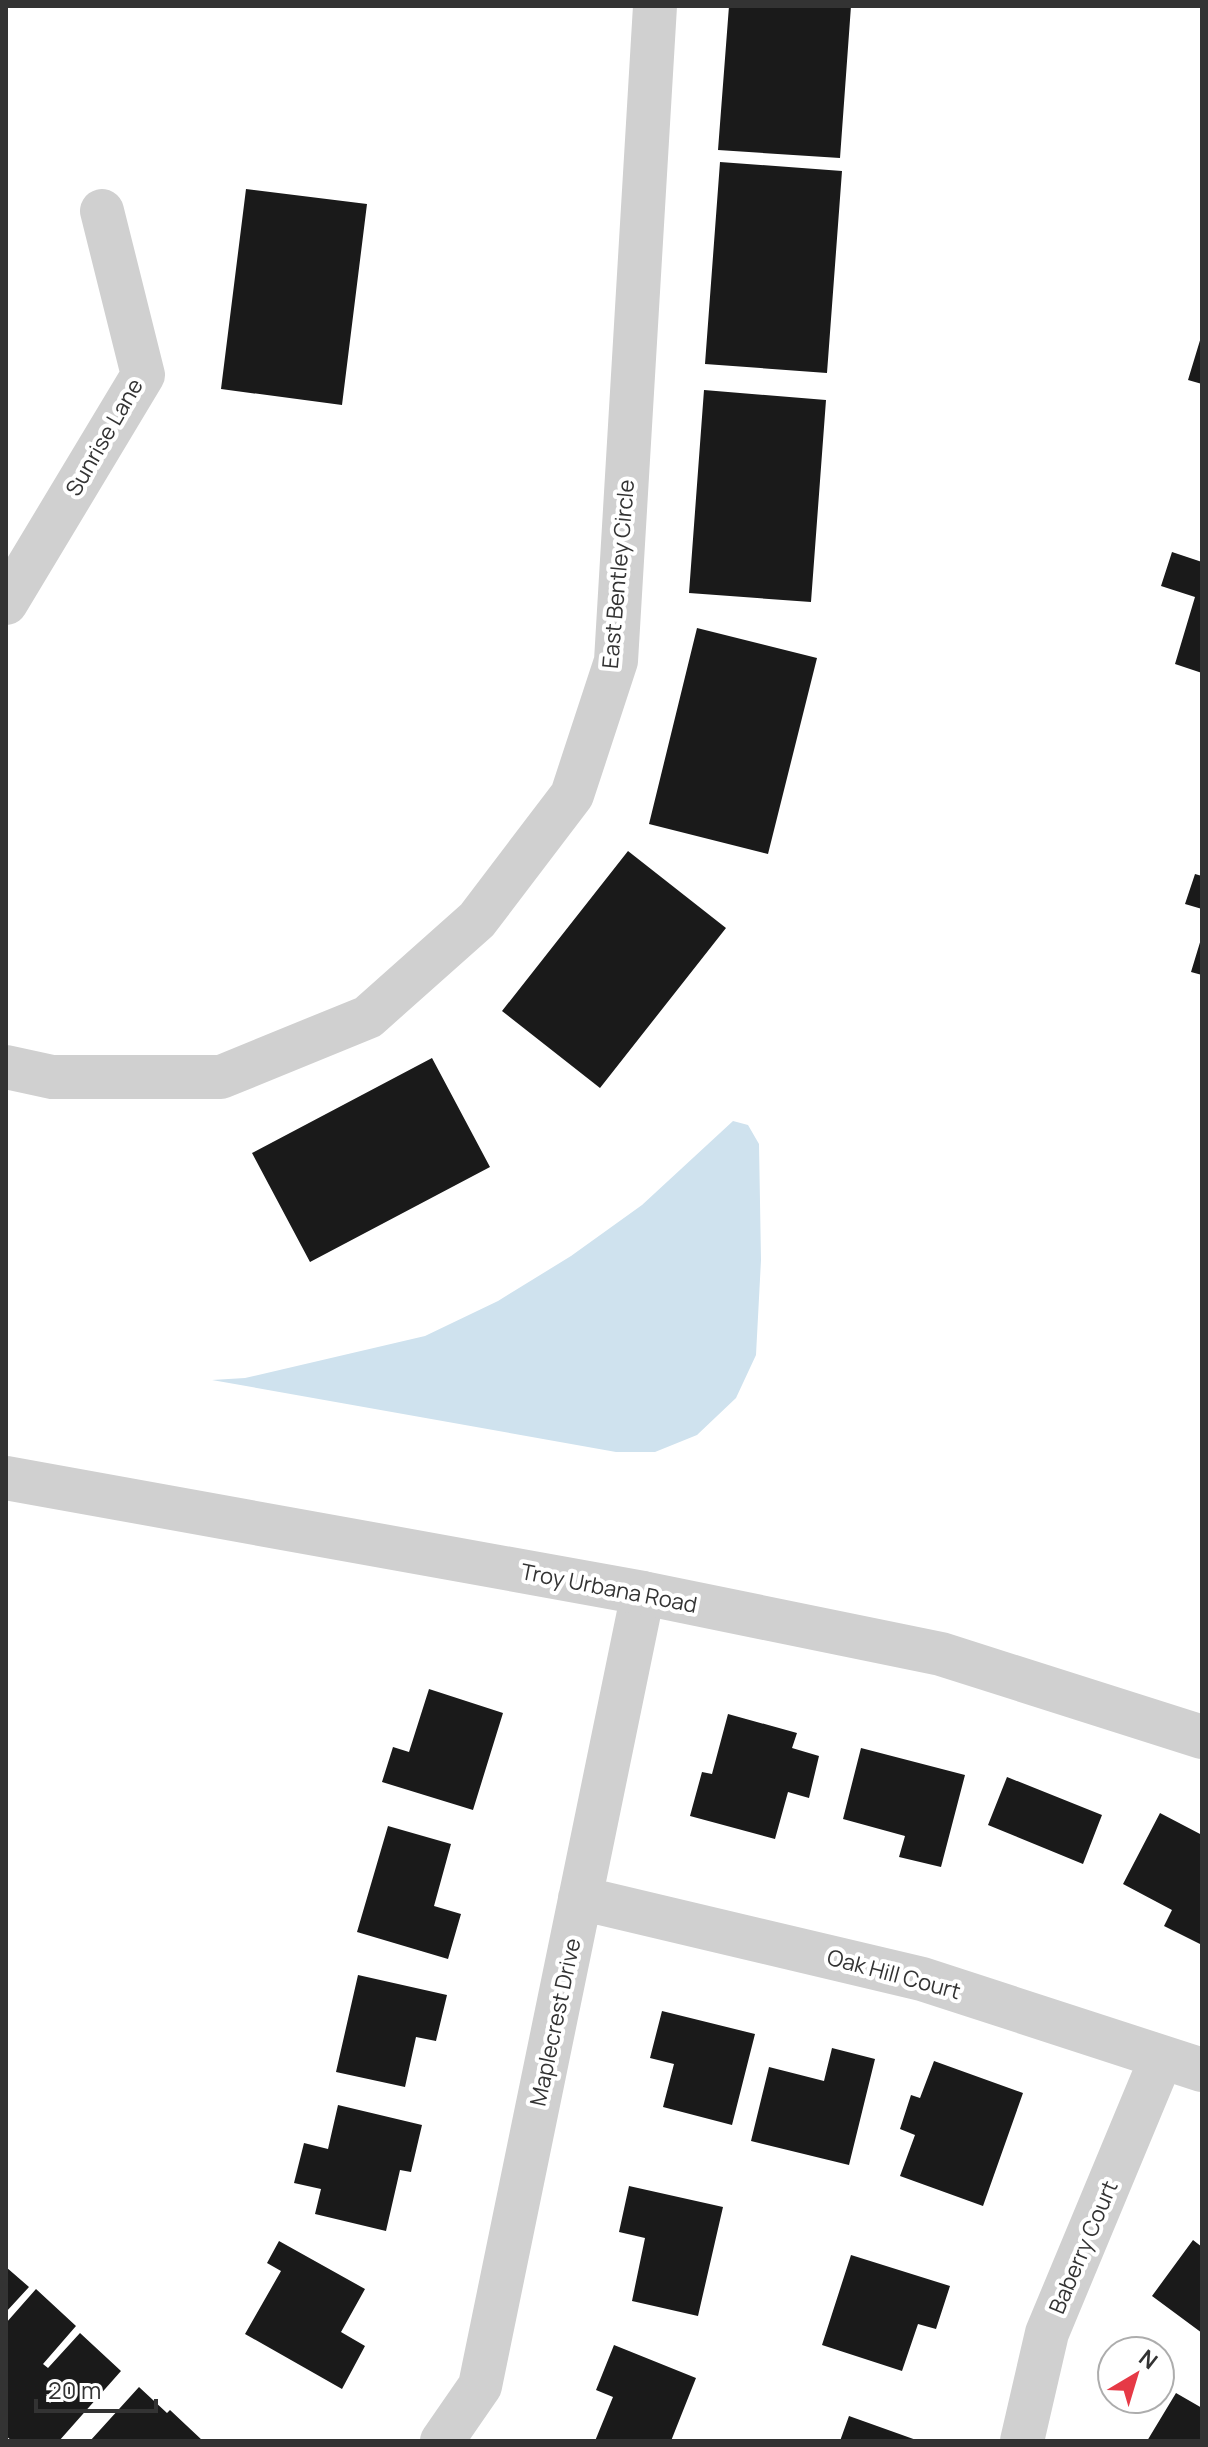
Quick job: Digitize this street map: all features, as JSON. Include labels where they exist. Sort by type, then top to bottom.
[{"type":"street","name":"East Bentley Circle","points":[[6,1067],[52,1077],[221,1077],[368,1017],[477,920],[572,795],[616,661],[655,6]]},
{"type":"street","name":"Sunrise Lane","points":[[6,603],[143,375],[102,211]]},
{"type":"street","name":"Troy Urbana Road","points":[[6,1478],[643,1593],[941,1654],[1202,1737]]},
{"type":"street","name":"Maplecrest Drive","points":[[442,2441],[480,2386],[643,1593]]},
{"type":"street","name":"Oak Hill Court","points":[[580,1898],[922,1979],[1182,2065]]},
{"type":"street","name":"Baberry Court","points":[[1022,2441],[1047,2333],[1182,2065]]},
{"type":"water","points":[[733,1121],[748,1125],[759,1144],[761,1260],[756,1355],[736,1398],[697,1435],[655,1452],[616,1452],[212,1380],[245,1378],[425,1336],[498,1301],[571,1256],[642,1205]]},
{"type":"building","points":[[729,6],[851,6],[840,158],[718,150]]},
{"type":"building","points":[[720,162],[842,171],[827,373],[705,364]]},
{"type":"building","points":[[246,189],[367,204],[342,405],[221,389]]},
{"type":"building","points":[[1202,337],[1202,384],[1188,380]]},
{"type":"building","points":[[704,390],[826,400],[811,602],[689,593]]},
{"type":"building","points":[[1172,552],[1202,562],[1202,673],[1175,664],[1195,597],[1161,586]]},
{"type":"building","points":[[697,628],[817,658],[768,854],[649,824]]},
{"type":"building","points":[[628,851],[726,928],[600,1088],[502,1011]]},
{"type":"building","points":[[1195,874],[1202,876],[1202,909],[1185,904]]},
{"type":"building","points":[[1202,939],[1202,975],[1191,972]]},
{"type":"building","points":[[432,1058],[490,1167],[310,1262],[252,1153]]},
{"type":"building","points":[[429,1689],[503,1713],[473,1810],[382,1782],[393,1747],[409,1752]]},
{"type":"building","points":[[728,1714],[797,1733],[792,1748],[819,1756],[809,1798],[788,1792],[775,1839],[690,1816],[702,1772],[712,1774]]},
{"type":"building","points":[[861,1748],[965,1775],[941,1867],[899,1857],[905,1836],[843,1819]]},
{"type":"building","points":[[1007,1777],[1102,1815],[1083,1864],[988,1825]]},
{"type":"building","points":[[1160,1813],[1202,1835],[1202,1945],[1164,1926],[1172,1910],[1123,1884]]},
{"type":"building","points":[[388,1826],[451,1844],[434,1906],[461,1914],[448,1959],[357,1932]]},
{"type":"building","points":[[358,1975],[447,1995],[436,2041],[416,2037],[405,2087],[336,2072]]},
{"type":"building","points":[[662,2011],[755,2034],[732,2125],[663,2107],[674,2064],[650,2058]]},
{"type":"building","points":[[832,2048],[875,2059],[849,2165],[751,2141],[769,2067],[824,2081]]},
{"type":"building","points":[[934,2061],[1023,2093],[983,2206],[900,2176],[915,2135],[900,2129],[911,2095],[920,2098]]},
{"type":"building","points":[[338,2105],[422,2125],[411,2172],[400,2170],[386,2231],[315,2214],[321,2189],[294,2183],[304,2143],[328,2149]]},
{"type":"building","points":[[629,2186],[723,2207],[698,2316],[632,2301],[645,2238],[619,2232]]},
{"type":"building","points":[[1193,2240],[1202,2247],[1202,2333],[1152,2296]]},
{"type":"building","points":[[279,2241],[365,2289],[341,2332],[365,2346],[342,2389],[245,2334],[281,2271],[267,2263]]},
{"type":"building","points":[[851,2255],[950,2286],[936,2329],[918,2324],[902,2371],[822,2345]]},
{"type":"building","points":[[6,2267],[29,2287],[6,2312]]},
{"type":"building","points":[[36,2289],[76,2326],[43,2364],[48,2368],[80,2333],[121,2371],[59,2441],[12,2441],[6,2436],[6,2323]]},
{"type":"building","points":[[614,2345],[696,2378],[671,2441],[595,2441],[613,2397],[596,2390]]},
{"type":"building","points":[[139,2387],[167,2413],[170,2410],[203,2441],[90,2441]]},
{"type":"building","points":[[1176,2393],[1202,2408],[1202,2441],[1147,2441],[1163,2415],[1176,2415]]},
{"type":"building","points":[[849,2416],[919,2441],[840,2441]]}]
